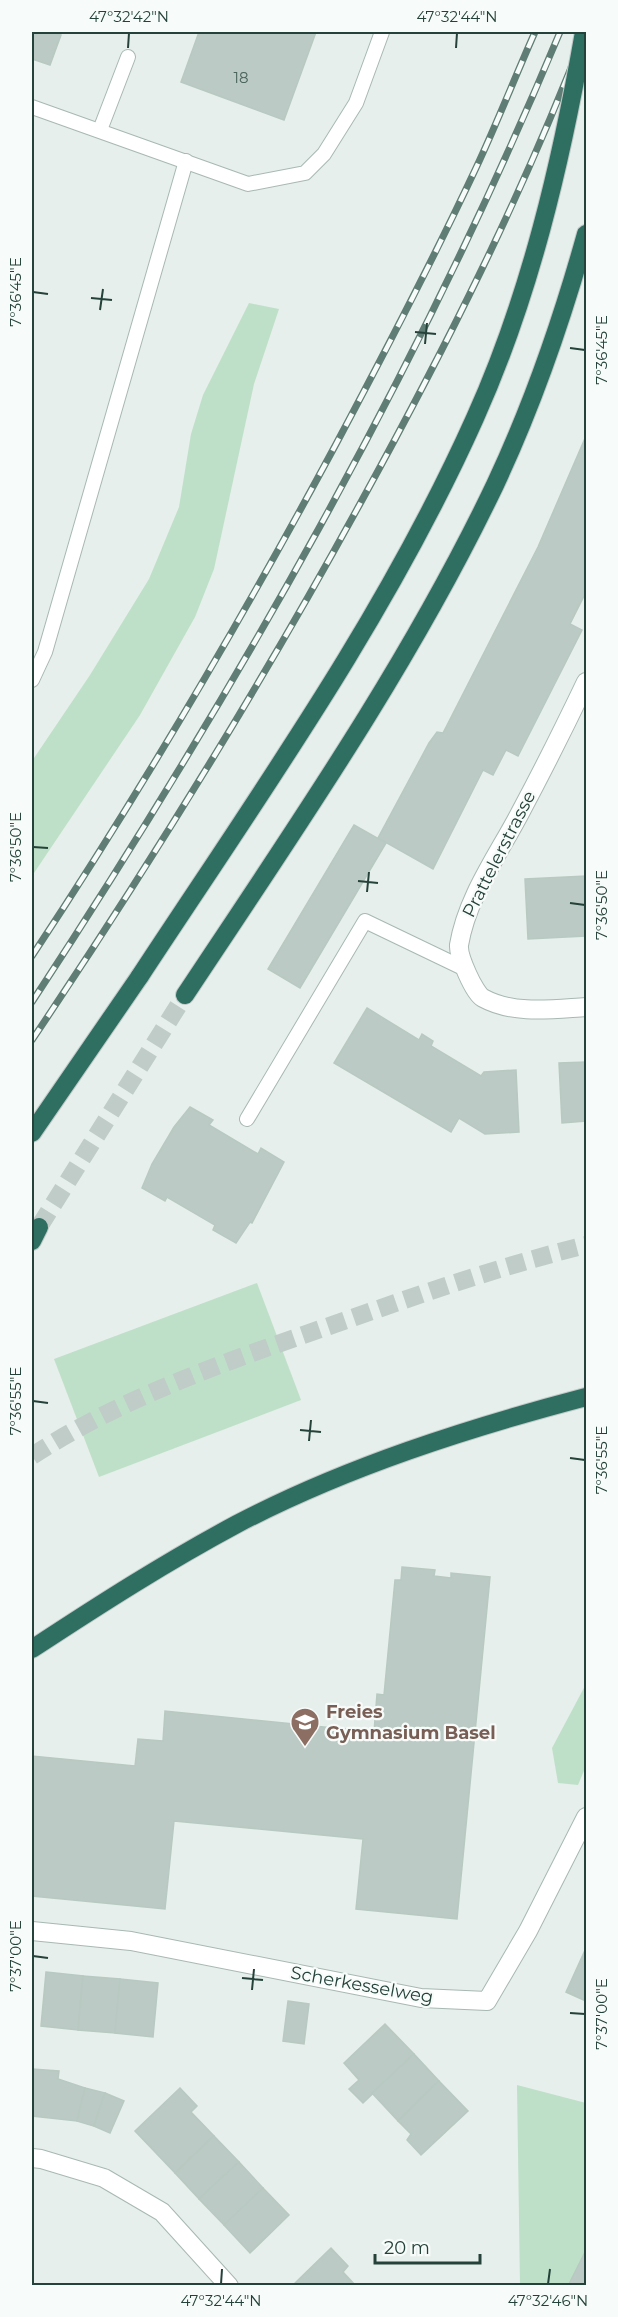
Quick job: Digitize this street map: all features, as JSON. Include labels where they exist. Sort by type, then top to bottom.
[{"type":"highway","points":[[32,1133],[140,976],[348,658],[405,558],[438,494],[476,417],[526,282],[568,121],[584,32]]},
{"type":"highway","points":[[185,995],[382,693],[451,572],[496,484],[530,404],[557,332],[586,234]]},
{"type":"highway","points":[[32,1649],[144,1575],[240,1523],[326,1484],[414,1449],[491,1423],[586,1397]]},
{"type":"street","name":"Prattelerstrasse","points":[[586,682],[521,812],[478,890],[465,918],[459,949],[465,969],[481,997],[508,1008],[586,1007]]},
{"type":"street","name":"Scherkesselweg","points":[[32,1931],[131,1941],[421,1998],[487,2001],[528,1931],[586,1817]]},
{"type":"street","points":[[32,2158],[104,2178],[162,2211],[229,2286]]},
{"type":"lane","points":[[32,107],[248,184],[305,173],[324,154],[356,103],[382,32]]},
{"type":"lane","points":[[100,130],[128,57]]},
{"type":"lane","points":[[32,680],[45,652],[186,161]]},
{"type":"lane","points":[[247,1119],[365,921],[465,969]]},
{"type":"green space","points":[[249,303],[279,309],[254,384],[214,569],[195,617],[140,715],[32,876],[32,761],[90,675],[149,579],[179,507],[191,434],[203,395]]},
{"type":"green space","points":[[257,1283],[301,1400],[99,1477],[54,1359]]},
{"type":"green space","points":[[586,1684],[586,1766],[578,1785],[558,1783],[552,1748]]},
{"type":"green space","points":[[517,2085],[586,2103],[586,2285],[520,2285]]},
{"type":"building","points":[[32,32],[50,32],[61,35],[50,65],[32,59]]},
{"type":"building","points":[[199,32],[316,32],[284,120],[181,82]]},
{"type":"building","points":[[586,436],[586,592],[570,624],[582,630],[518,756],[506,750],[493,775],[483,770],[433,869],[378,838],[429,743],[437,732],[443,733],[538,547]]},
{"type":"building","points":[[354,825],[386,843],[300,988],[268,969]]},
{"type":"building","points":[[586,876],[586,936],[528,939],[525,879]]},
{"type":"building","points":[[367,1008],[419,1040],[422,1034],[433,1041],[431,1046],[481,1076],[484,1072],[516,1070],[519,1132],[485,1134],[459,1118],[451,1132],[334,1063]]},
{"type":"building","points":[[586,1062],[586,1121],[562,1123],[559,1063]]},
{"type":"building","points":[[190,1107],[213,1120],[209,1125],[258,1154],[261,1148],[284,1162],[252,1223],[250,1222],[236,1243],[213,1230],[215,1225],[167,1197],[165,1201],[142,1188],[152,1164],[174,1127]]},
{"type":"building","name":"Freies Gymnasium Basel","points":[[402,1567],[435,1570],[434,1576],[451,1578],[451,1573],[490,1577],[457,1919],[356,1909],[363,1839],[174,1821],[165,1909],[32,1896],[32,1756],[135,1766],[138,1739],[163,1741],[165,1711],[374,1732],[377,1694],[384,1695],[395,1580],[401,1580]]},
{"type":"building","points":[[586,1948],[586,2001],[566,1992]]},
{"type":"building","points":[[46,1972],[83,1976],[78,2030],[41,2026]]},
{"type":"building","points":[[83,1976],[120,1979],[115,2033],[78,2030]]},
{"type":"building","points":[[120,1979],[158,1983],[153,2037],[115,2033]]},
{"type":"building","points":[[288,2001],[309,2004],[304,2044],[283,2041]]},
{"type":"building","points":[[385,2024],[414,2054],[363,2103],[349,2089],[359,2080],[344,2063]]},
{"type":"building","points":[[414,2054],[439,2081],[398,2121],[372,2093]]},
{"type":"building","points":[[32,2069],[59,2071],[58,2079],[85,2088],[77,2121],[32,2116]]},
{"type":"building","points":[[439,2081],[468,2111],[421,2155],[407,2140],[411,2134],[398,2121]]},
{"type":"building","points":[[85,2088],[105,2093],[94,2126],[77,2121]]},
{"type":"building","points":[[180,2088],[197,2106],[191,2112],[214,2136],[175,2173],[135,2131]]},
{"type":"building","points":[[105,2093],[124,2101],[110,2133],[94,2126]]},
{"type":"building","points":[[214,2136],[239,2162],[199,2199],[175,2173]]},
{"type":"building","points":[[239,2162],[263,2188],[224,2225],[199,2199]]},
{"type":"building","points":[[263,2188],[289,2215],[250,2253],[224,2225]]},
{"type":"building","points":[[331,2248],[348,2266],[343,2272],[356,2286],[292,2286]]},
{"type":"building","points":[[586,2250],[586,2286],[568,2286]]},
{"type":"tunnel","points":[[39,1227],[185,995]]},
{"type":"tunnel","points":[[32,1456],[67,1435],[141,1397],[218,1366],[397,1302],[523,1262],[586,1245]]},
{"type":"railway","points":[[32,956],[112,831],[227,641],[372,377],[484,151],[535,32]]},
{"type":"railway","points":[[32,1002],[180,768],[318,529],[384,407],[446,284],[505,159],[560,32]]},
{"type":"railway","points":[[32,1040],[119,909],[243,708],[361,502],[423,387],[509,212],[585,32]]},
{"type":"place","name":"Freies Gymnasium Basel","points":[[305,1748]]}]
